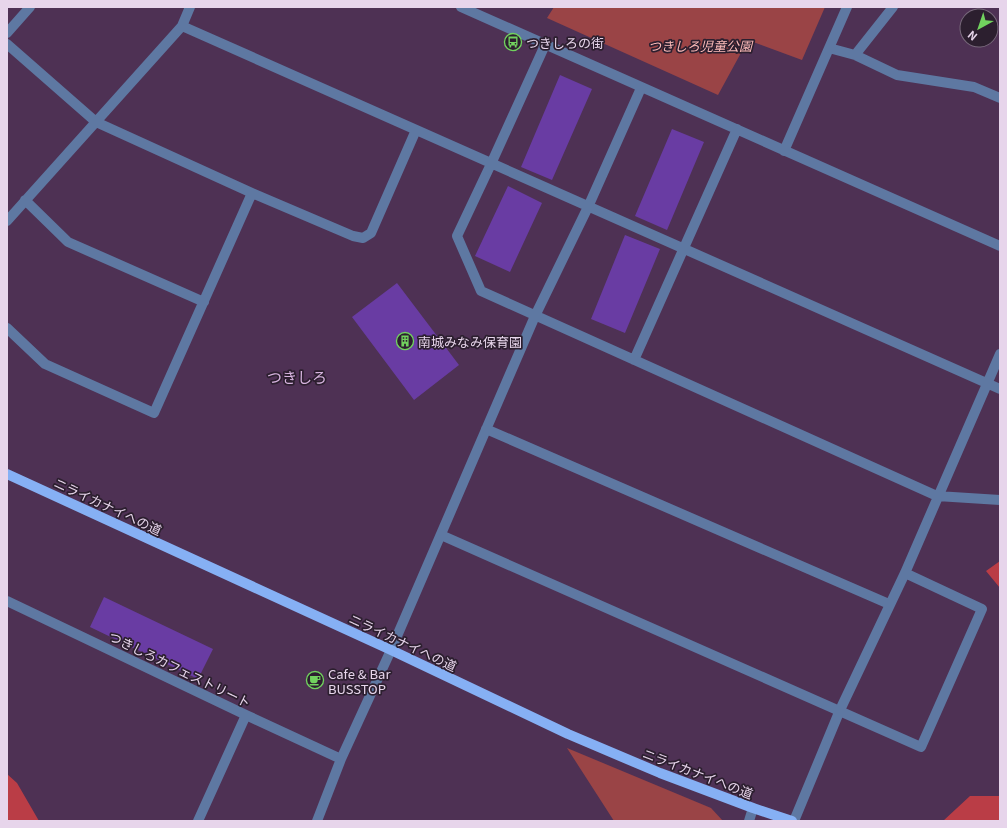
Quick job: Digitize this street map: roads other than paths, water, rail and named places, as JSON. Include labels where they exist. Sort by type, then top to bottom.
[{"type":"main road","name":"ニライカナイへの道","points":[[7,474],[391,650],[568,734],[660,773],[753,808],[793,821]]},
{"type":"street","points":[[7,33],[30,7]]},
{"type":"street","points":[[7,221],[182,26],[190,7]]},
{"type":"street","points":[[461,7],[1000,246]]},
{"type":"street","points":[[784,151],[847,7]]},
{"type":"street","points":[[855,55],[893,7]]},
{"type":"street","points":[[182,26],[1000,390]]},
{"type":"street","points":[[7,44],[96,122],[252,193],[353,236],[363,238],[371,233],[416,130]]},
{"type":"street","points":[[545,45],[492,164],[457,236],[481,292],[937,496],[1000,500]]},
{"type":"street","points":[[828,48],[855,55],[897,75],[974,87],[1000,98]]},
{"type":"street","points":[[317,821],[342,759],[391,650],[535,316],[588,207],[641,88]]},
{"type":"street","points":[[634,360],[737,129]]},
{"type":"street","points":[[7,328],[45,364],[154,413],[252,193]]},
{"type":"street","points":[[25,200],[68,242],[204,302]]},
{"type":"street","points":[[793,821],[840,710],[905,573],[937,496],[1000,354]]},
{"type":"street","points":[[486,429],[889,604]]},
{"type":"street","points":[[441,535],[921,747],[982,608],[905,573]]},
{"type":"street","name":"つきしろカフェストリート","points":[[7,601],[342,759]]},
{"type":"street","points":[[198,821],[246,715]]},
{"type":"street","points":[[750,821],[753,808]]},
{"type":"place","name":"つきしろの街","points":[[513,42]]},
{"type":"place","name":"南城みなみ保育園","points":[[405,341]]},
{"type":"place","name":"Cafe & Bar BUSSTOP","points":[[315,680]]},
{"type":"district","name":"つきしろ","points":[[297,376]]},
{"type":"park label","name":"つきしろ児童公園","points":[[700,45]]}]
